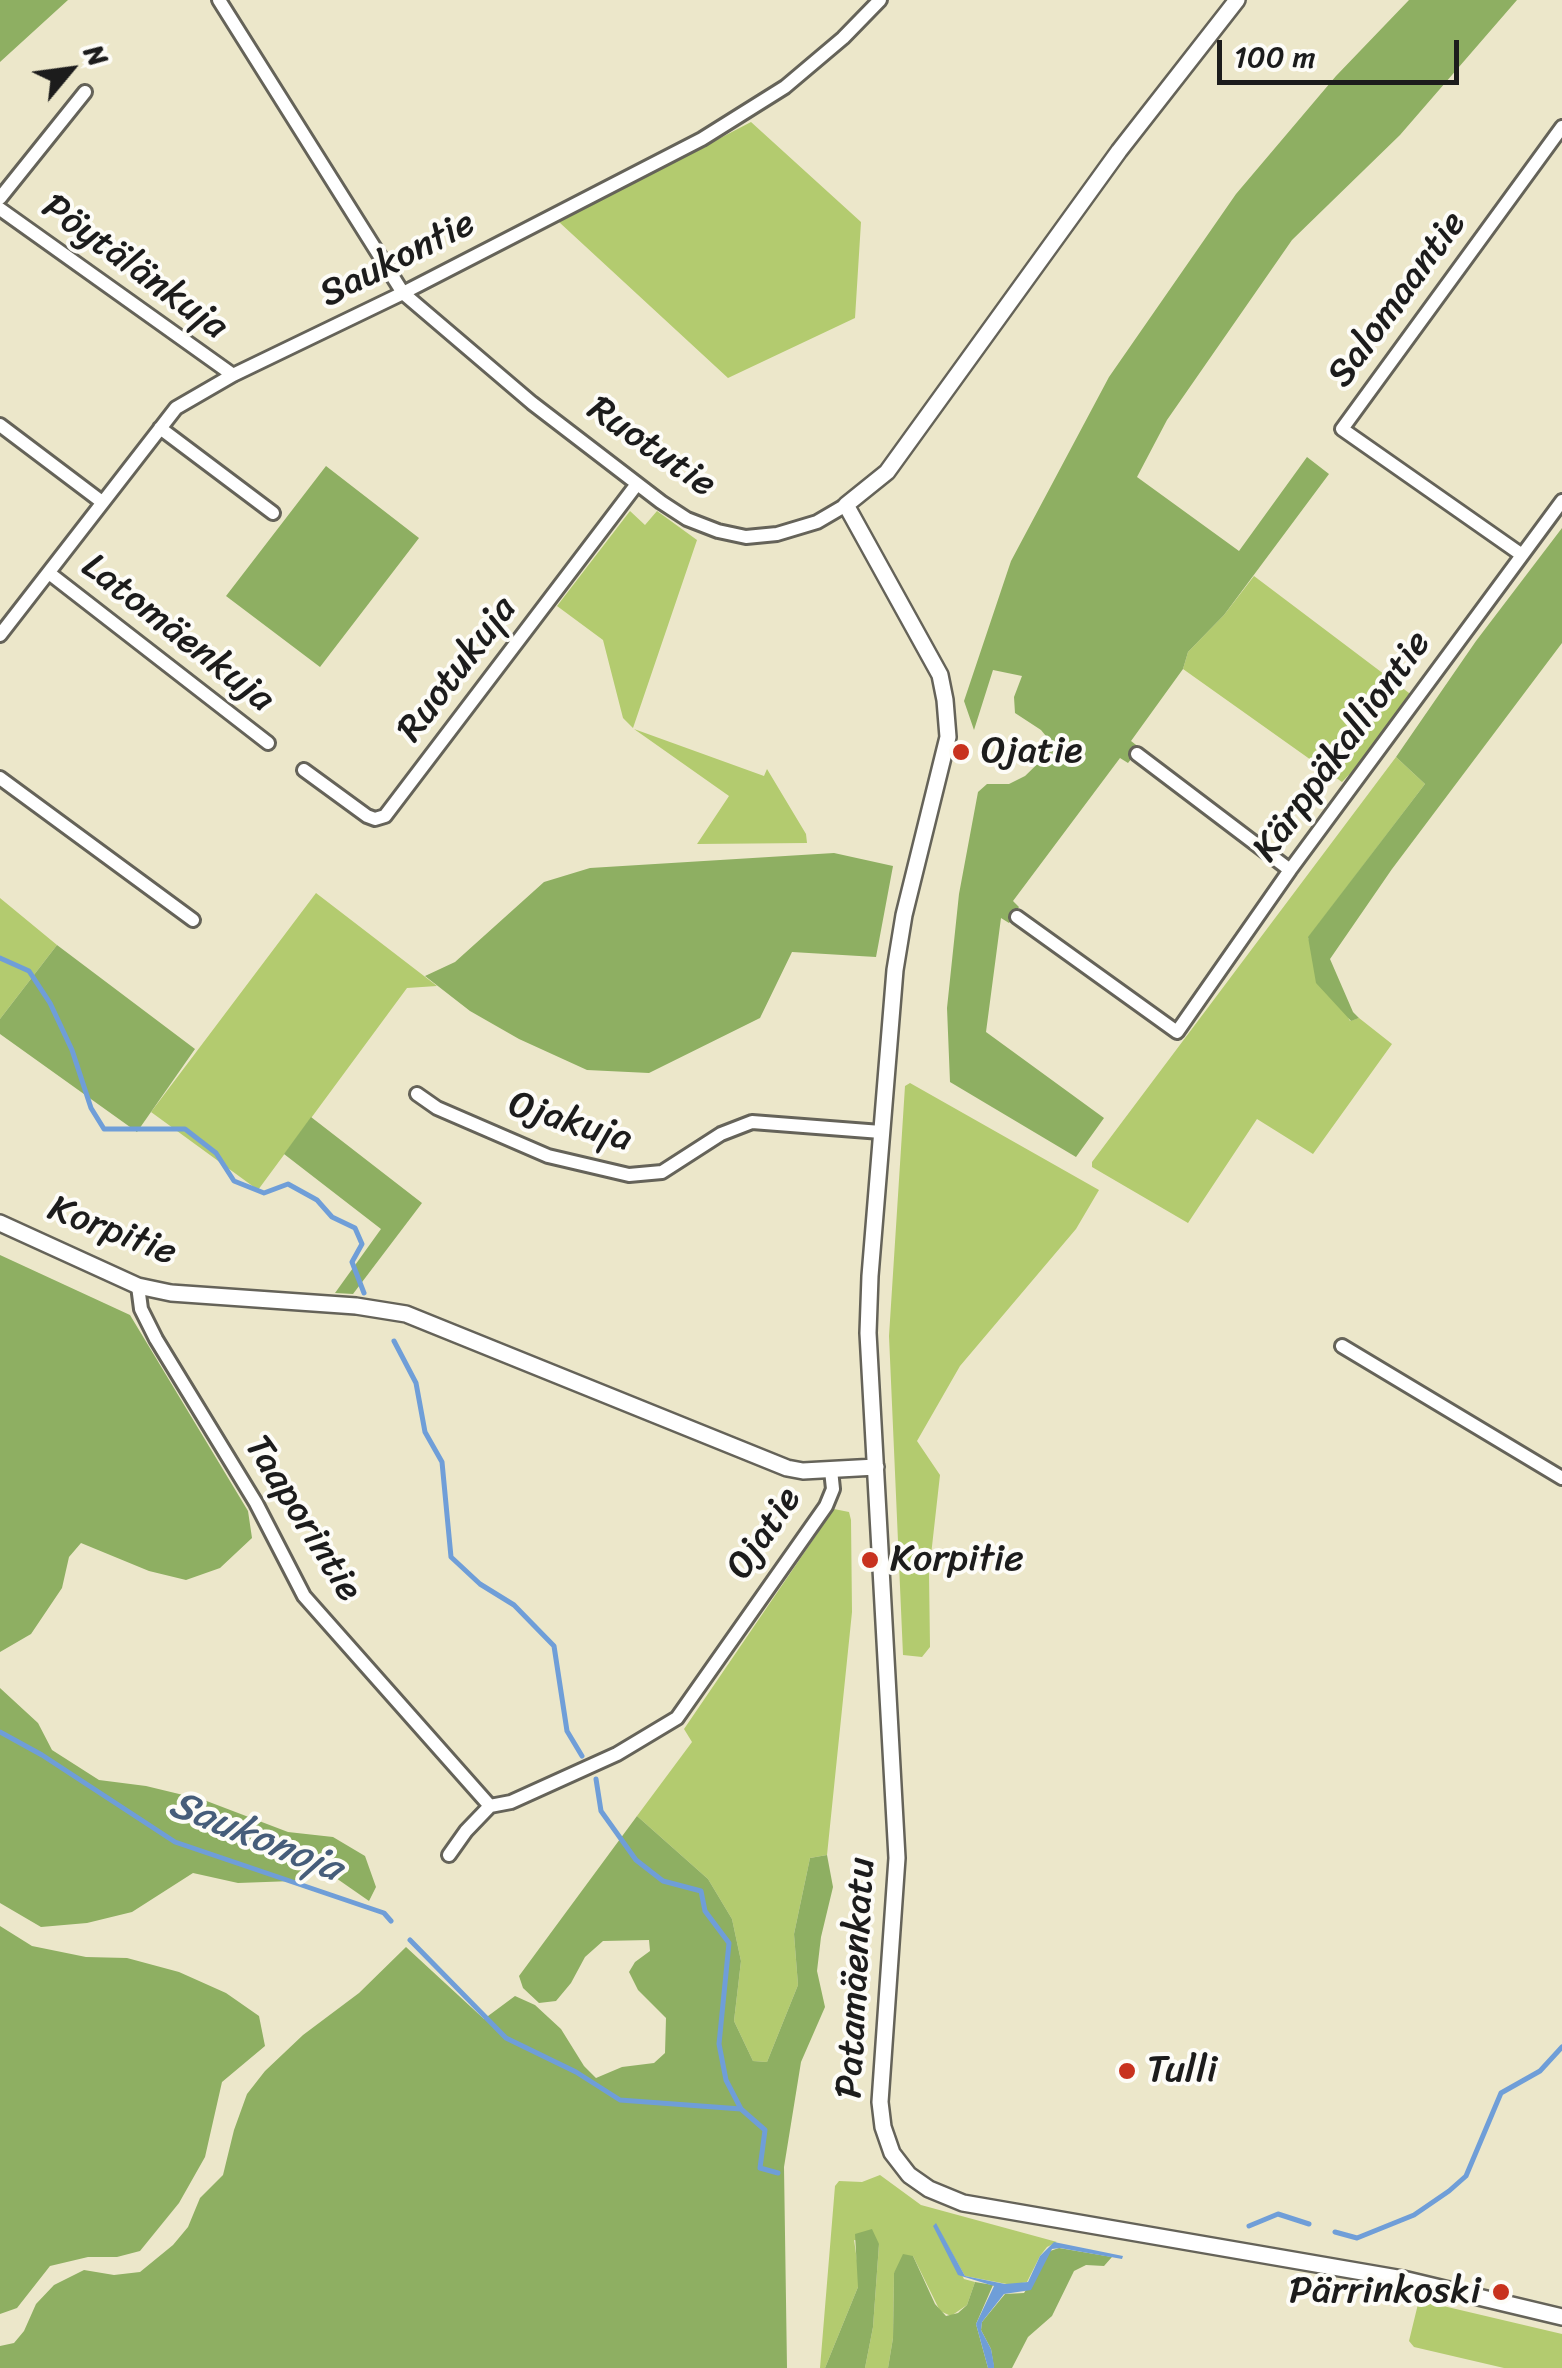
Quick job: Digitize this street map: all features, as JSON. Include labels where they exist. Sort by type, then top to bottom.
[{"type":"street","name":"Ruotutie","points":[[219,0],[403,292],[532,404],[636,484],[687,519],[734,536],[792,531],[816,522],[846,505],[887,472],[1119,151],[1237,0]]},
{"type":"street","name":"Saukontie","points":[[0,635],[176,408],[232,375],[403,292],[736,118],[816,62],[880,0]]},
{"type":"street","points":[[0,198],[85,92]]},
{"type":"street","name":"Salomaantie","points":[[1522,555],[1342,428],[1562,126]]},
{"type":"street","name":"Pöytälänkuja","points":[[0,209],[232,375]]},
{"type":"street","points":[[0,425],[102,502]]},
{"type":"street","points":[[160,428],[273,513]]},
{"type":"street","name":"Ruotukuja","points":[[304,770],[367,816],[375,820],[385,816],[636,484]]},
{"type":"street","name":"Kärppäkalliontie","points":[[1017,917],[1177,1032],[1290,870],[1562,501]]},
{"type":"street","points":[[846,505],[934,662],[947,713],[944,762],[904,914],[894,970],[868,1334],[876,1467]]},
{"type":"street","name":"Latomäenkuja","points":[[49,574],[268,742]]},
{"type":"street","points":[[1137,754],[1290,870]]},
{"type":"street","points":[[0,778],[193,920]]},
{"type":"street","name":"Ojakuja","points":[[416,1094],[436,1108],[548,1156],[629,1175],[662,1172],[721,1134],[752,1122],[881,1132]]},
{"type":"street","name":"Korpitie","points":[[0,1223],[138,1286],[171,1293],[406,1314],[787,1468],[830,1470]]},
{"type":"street","name":"Taaporintie","points":[[138,1286],[142,1310],[156,1339],[256,1503],[304,1596],[490,1806]]},
{"type":"street","points":[[1342,1346],[1562,1478]]},
{"type":"street","name":"Ojatie","points":[[490,1806],[511,1802],[617,1754],[678,1718],[826,1506],[833,1488],[830,1470],[876,1467]]},
{"type":"street","name":"Patamäenkatu","points":[[876,1467],[897,1858],[880,2102],[882,2127],[892,2153],[909,2175],[929,2189],[963,2203],[1404,2280],[1562,2317]]},
{"type":"street","points":[[449,1855],[490,1806]]},
{"type":"green space","points":[[0,0],[68,0],[0,62]]},
{"type":"green space","points":[[1409,0],[1517,0],[1400,135],[1292,240],[1167,420],[1137,477],[1239,551],[1307,457],[1329,474],[1224,615],[1188,652],[1183,669],[1131,741],[1140,748],[1128,763],[1120,758],[1013,901],[1019,907],[1009,923],[1001,918],[986,1032],[1104,1118],[1076,1157],[950,1082],[947,1008],[959,894],[978,792],[987,784],[1009,784],[1025,776],[1055,747],[1041,730],[1015,713],[1014,697],[1022,676],[993,670],[974,730],[964,701],[1011,561],[1109,377],[1236,194],[1336,76]]},
{"type":"green space","points":[[751,122],[861,222],[855,318],[728,378],[559,222]]},
{"type":"green space","points":[[326,466],[419,538],[320,667],[226,596]]},
{"type":"green space","points":[[630,511],[645,525],[657,511],[697,540],[633,728],[623,718],[603,640],[557,606]]},
{"type":"green space","points":[[1562,528],[1562,643],[1392,869],[1330,959],[1359,1018],[1351,1021],[1316,983],[1308,937],[1425,784],[1396,757],[1476,641]]},
{"type":"green space","points":[[1254,576],[1413,696],[1342,782],[1183,669],[1188,652]]},
{"type":"green space","points":[[634,729],[764,776],[767,769],[806,834],[807,843],[697,844],[729,796]]},
{"type":"green space","points":[[1396,757],[1425,784],[1308,938],[1350,1021],[1359,1018],[1392,1044],[1313,1154],[1257,1119],[1188,1223],[1092,1167],[1092,1162]]},
{"type":"green space","points":[[834,853],[893,866],[876,957],[792,952],[760,1018],[649,1073],[587,1070],[470,1011],[425,976],[455,962],[544,882],[590,868]]},
{"type":"green space","points":[[316,893],[437,986],[407,988],[258,1190],[151,1112]]},
{"type":"green space","points":[[0,898],[57,945],[0,1019]]},
{"type":"green space","points":[[57,945],[195,1049],[137,1132],[0,1034],[0,1019]]},
{"type":"green space","points":[[910,1083],[1099,1190],[1076,1229],[960,1366],[917,1441],[940,1475],[929,1573],[930,1647],[922,1657],[903,1655],[889,1336],[905,1086]]},
{"type":"green space","points":[[311,1117],[422,1203],[353,1294],[335,1293],[381,1229],[284,1154]]},
{"type":"green space","points":[[0,1255],[130,1315],[248,1511],[252,1538],[220,1568],[186,1580],[149,1571],[81,1543],[69,1557],[62,1588],[31,1634],[0,1652]]},
{"type":"green space","points":[[834,1509],[849,1512],[851,1520],[852,1612],[827,1855],[810,1858],[794,1934],[798,1985],[767,2062],[753,2061],[734,2021],[741,1961],[732,1919],[708,1879],[637,1816],[692,1742],[684,1729]]},
{"type":"green space","points":[[0,1688],[38,1723],[52,1750],[99,1780],[204,1800],[288,1832],[333,1837],[365,1856],[376,1887],[369,1901],[323,1869],[293,1881],[238,1883],[193,1873],[132,1912],[87,1923],[41,1927],[0,1903]]},
{"type":"green space","points":[[637,1816],[708,1879],[732,1919],[741,1961],[734,2021],[753,2061],[767,2062],[798,1985],[794,1934],[810,1858],[827,1855],[833,1887],[817,1971],[825,2007],[801,2062],[784,2167],[787,2368],[0,2368],[0,2346],[14,2343],[36,2304],[54,2285],[84,2270],[114,2275],[140,2272],[173,2245],[188,2227],[200,2198],[223,2175],[247,2094],[303,2035],[359,1993],[406,1947],[484,2019],[515,1996],[535,2005],[561,2029],[596,2078],[622,2067],[654,2063],[665,2053],[666,2018],[638,1990],[629,1972],[650,1951],[649,1940],[603,1941],[585,1957],[556,2001],[539,2003],[523,1988],[519,1976]]},
{"type":"green space","points":[[0,1926],[32,1946],[86,1957],[127,1958],[179,1972],[226,1993],[259,2016],[265,2046],[222,2082],[205,2157],[179,2203],[140,2251],[50,2266],[17,2308],[0,2314]]},
{"type":"green space","points":[[880,2175],[921,2205],[1057,2242],[1040,2256],[1027,2282],[1012,2285],[965,2276],[935,2223],[964,2279],[975,2282],[967,2305],[951,2316],[940,2311],[913,2256],[894,2273],[893,2338],[888,2368],[865,2368],[873,2327],[879,2244],[854,2240],[858,2287],[825,2368],[820,2368],[835,2186],[839,2181],[862,2182]]},
{"type":"green space","points":[[872,2229],[879,2244],[873,2327],[865,2368],[825,2368],[858,2287],[855,2234]]},
{"type":"green space","points":[[1059,2248],[1112,2257],[1104,2266],[1086,2265],[1074,2271],[1052,2316],[1028,2337],[1012,2368],[994,2368],[982,2322],[1005,2294],[1024,2293],[1050,2251]]},
{"type":"green space","points":[[903,2254],[913,2256],[935,2304],[946,2316],[967,2305],[975,2282],[993,2285],[976,2324],[988,2368],[888,2368],[893,2338],[894,2273]]},
{"type":"green space","points":[[1422,2301],[1562,2334],[1562,2368],[1504,2368],[1414,2347],[1409,2341]]},
{"type":"water","points":[[936,2223],[965,2276],[1005,2284],[1028,2282],[1040,2256],[1054,2242],[1123,2256],[1122,2259],[1052,2249],[1031,2290],[1004,2294],[982,2322],[981,2330],[994,2365],[988,2368],[976,2324],[994,2286],[958,2275],[933,2226]]},
{"type":"waterway","points":[[0,958],[29,971],[50,1003],[72,1050],[91,1108],[104,1129],[185,1129],[216,1153],[234,1181],[264,1193],[288,1184],[317,1200],[332,1217],[355,1228],[362,1244],[352,1262],[364,1293]]},
{"type":"waterway","points":[[394,1341],[416,1383],[425,1432],[442,1462],[451,1557],[480,1584],[514,1605],[554,1646],[567,1731],[582,1756]]},
{"type":"waterway","name":"Saukonoja","points":[[0,1732],[175,1842],[384,1913],[391,1921]]},
{"type":"waterway","points":[[596,1779],[601,1811],[636,1860],[663,1881],[701,1891],[705,1911],[729,1943],[719,2044],[726,2080],[741,2109]]},
{"type":"waterway","name":"Saukonoja","points":[[410,1940],[506,2038],[576,2072],[620,2100],[741,2109],[765,2130],[760,2168],[778,2173]]},
{"type":"waterway","points":[[1335,2232],[1357,2238],[1414,2215],[1449,2191],[1466,2176],[1501,2093],[1540,2071],[1562,2047]]},
{"type":"waterway","points":[[1249,2226],[1278,2214],[1309,2224]]},
{"type":"place","name":"Ojatie","points":[[961,752]]},
{"type":"place","name":"Korpitie","points":[[870,1560]]},
{"type":"place","name":"Tulli","points":[[1127,2071]]},
{"type":"place","name":"Pärrinkoski","points":[[1501,2292]]}]
